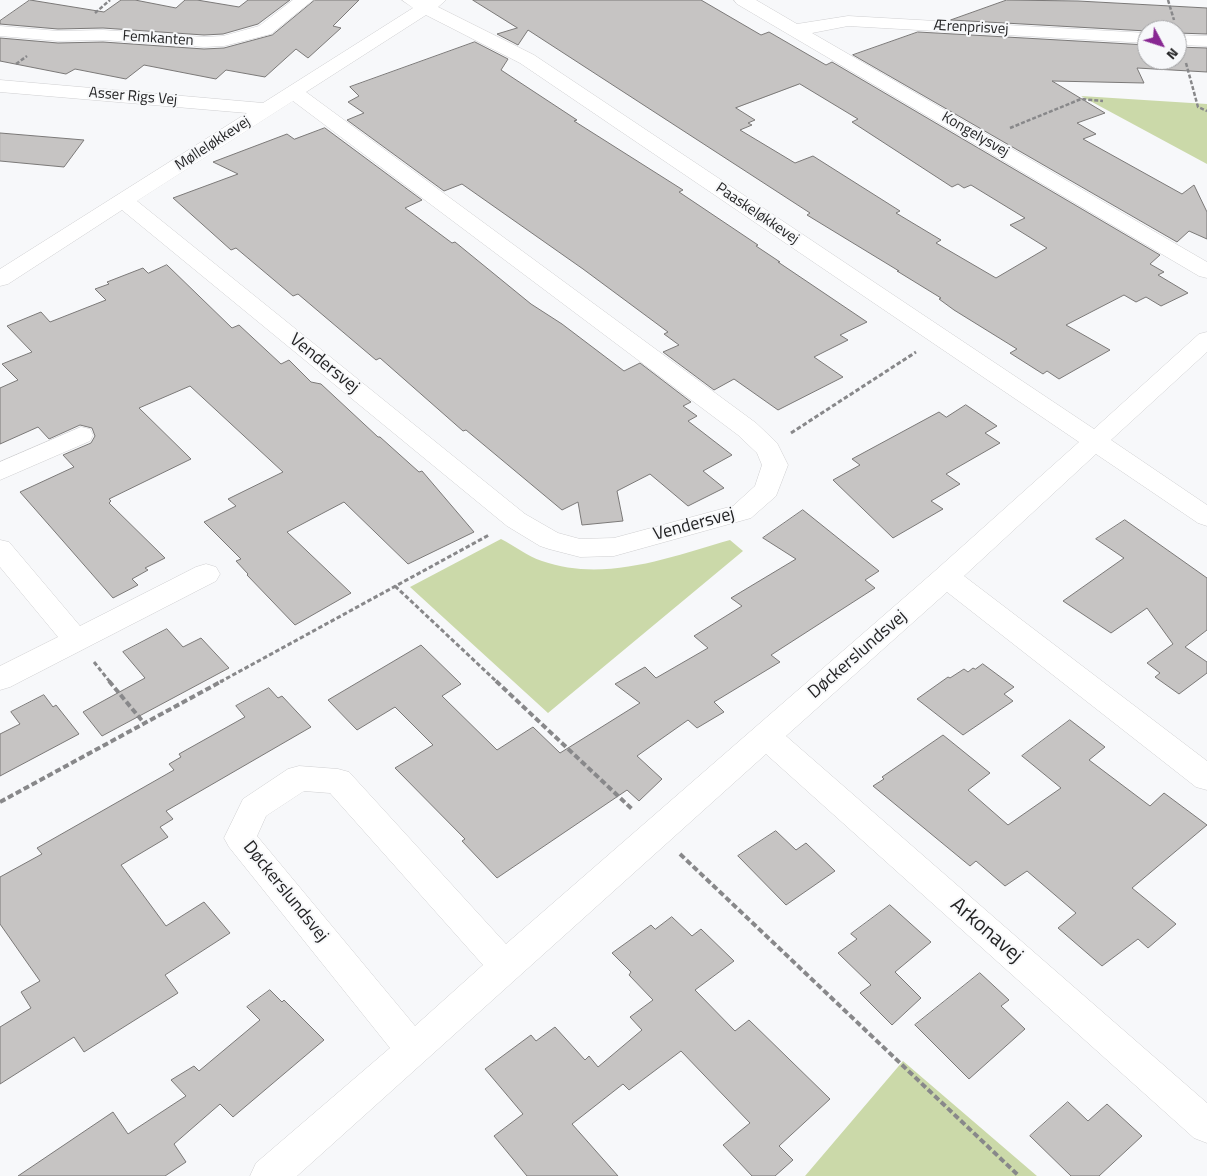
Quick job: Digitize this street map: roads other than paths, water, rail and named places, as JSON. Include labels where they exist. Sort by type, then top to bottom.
[{"type":"street","name":"Femkanten","points":[[0,31],[58,36],[103,35],[204,42],[224,41],[265,30],[304,0]]},
{"type":"street","name":"Kongelysvej","points":[[743,0],[1207,271]]},
{"type":"street","name":"Mølleløkkevej","points":[[0,279],[266,109],[424,2]]},
{"type":"street","name":"Paaskeløkkevej","points":[[424,2],[527,59],[1207,517]]},
{"type":"street","name":"Ærenprisvej","points":[[795,30],[848,22],[1137,37]]},
{"type":"street","points":[[1187,36],[1207,41]]},
{"type":"street","name":"Asser Rigs Vej","points":[[0,86],[266,109]]},
{"type":"street","name":"Vendersvej","points":[[124,201],[516,520],[549,540],[580,548],[614,547],[742,512],[767,490],[775,466],[768,449],[747,429],[292,91]]},
{"type":"street","name":"Døckerslundsvej","points":[[269,1176],[946,577],[1207,339]]},
{"type":"street","points":[[0,472],[81,435]]},
{"type":"street","points":[[0,549],[76,640]]},
{"type":"street","points":[[0,679],[206,574]]},
{"type":"street","points":[[946,577],[1207,778]]},
{"type":"street","name":"Arkonavej","points":[[766,736],[1207,1126]]},
{"type":"street","name":"Døckerslundsvej","points":[[413,1050],[240,838],[254,808],[299,778],[338,781],[505,966]]}]
